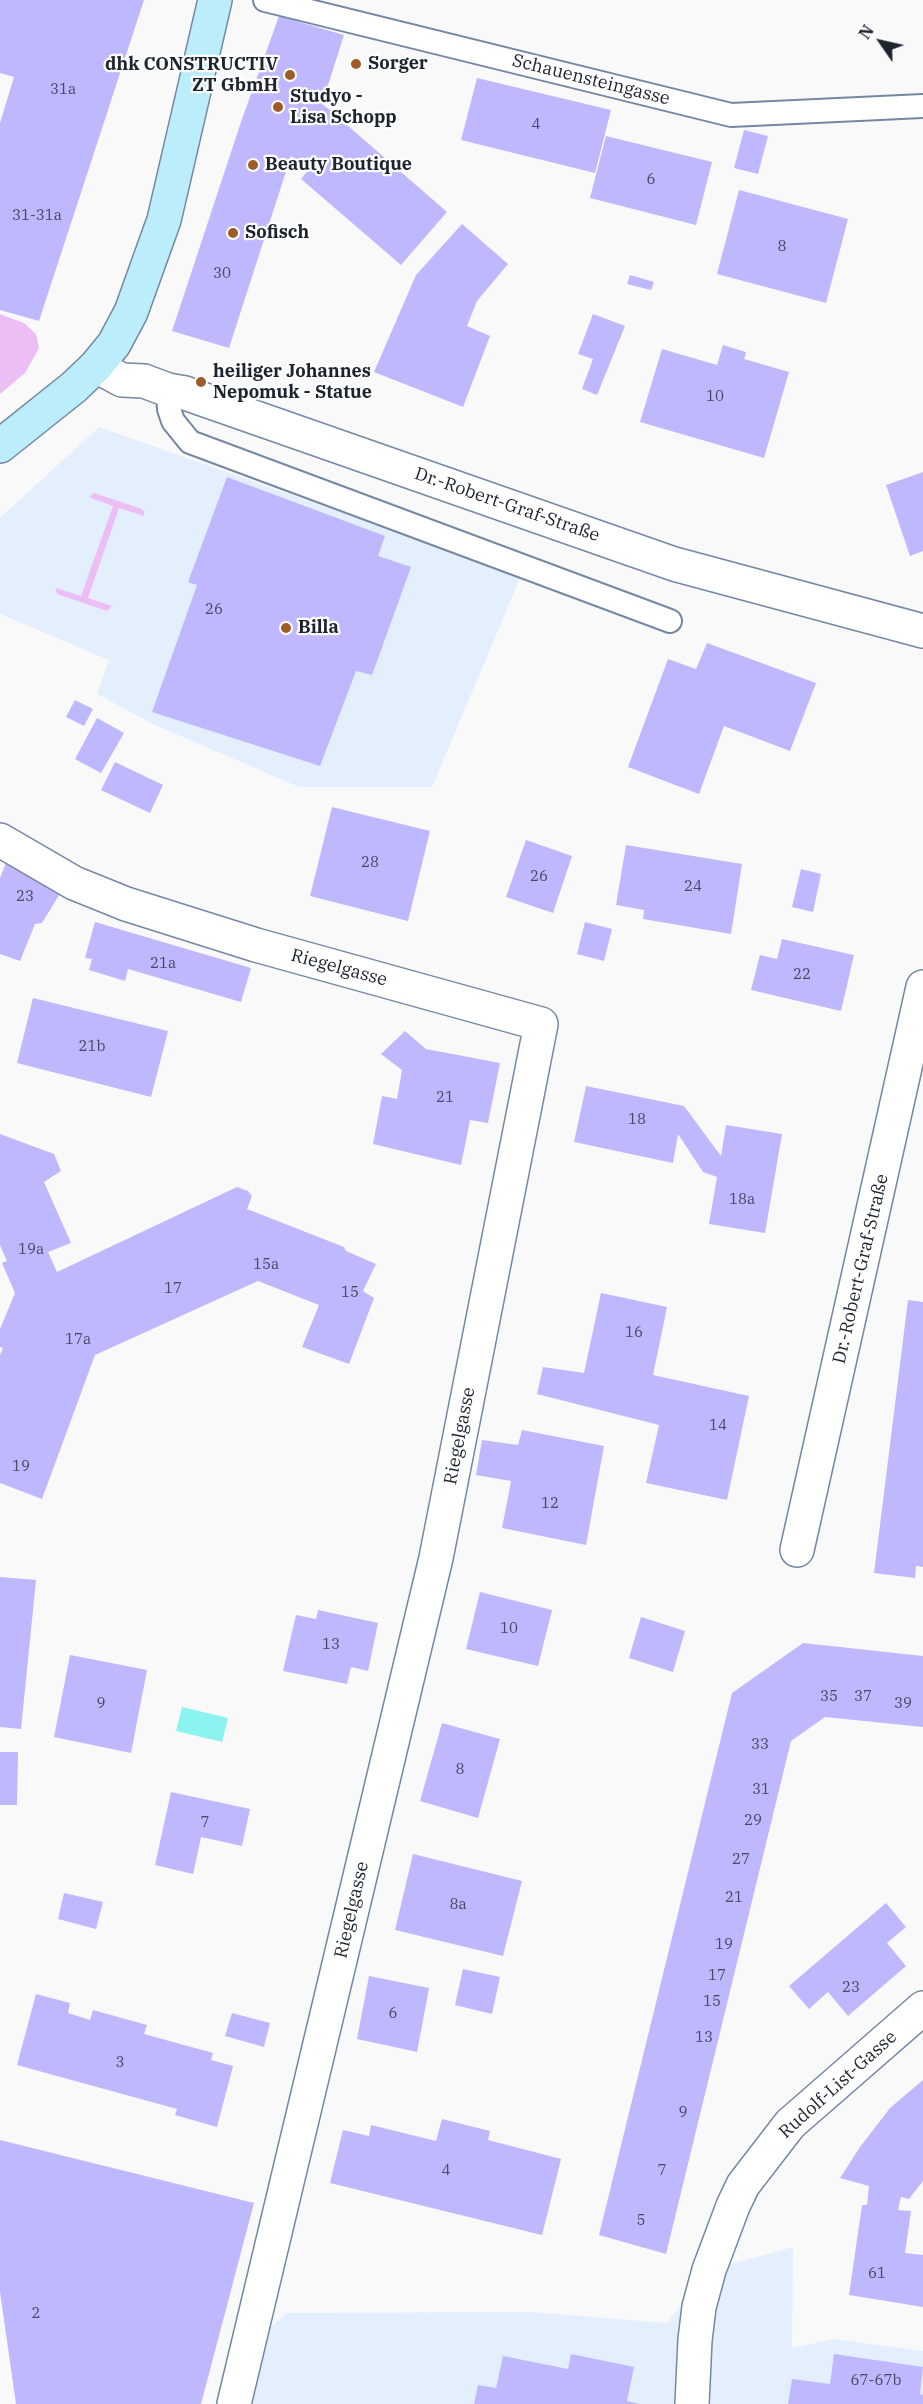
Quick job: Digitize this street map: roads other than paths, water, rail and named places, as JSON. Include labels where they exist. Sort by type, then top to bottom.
[{"type":"main road","points":[[0,446],[96,366],[114,344],[130,312],[164,220],[215,0]]},
{"type":"street","name":"Dr.-Robert-Graf-Straße","points":[[96,366],[122,380],[144,381],[168,390],[185,393],[674,564],[923,631]]},
{"type":"street","name":"Riegelgasse","points":[[0,840],[74,883],[126,904],[256,945],[541,1024],[436,1558],[234,2404]]},
{"type":"street","name":"Dr.-Robert-Graf-Straße","points":[[797,1550],[923,987]]},
{"type":"street","name":"Rudolf-List-Gasse","points":[[692,2404],[699,2307],[709,2270],[743,2185],[790,2124],[923,2008]]},
{"type":"lane","name":"Schauensteingasse","points":[[265,0],[731,115],[923,106]]},
{"type":"lane","points":[[168,390],[169,409],[173,421],[190,442],[670,621]]},
{"type":"water","points":[[182,1707],[228,1718],[222,1742],[176,1731]]},
{"type":"place","name":"Sorger","points":[[356,64]]},
{"type":"place","name":"dhk CONSTRUCTIV ZT GbmH","points":[[290,75]]},
{"type":"place","name":"Studyo - Lisa Schopp","points":[[278,107]]},
{"type":"place","name":"Beauty Boutique","points":[[253,165]]},
{"type":"place","name":"Sofisch","points":[[233,233]]},
{"type":"place","name":"heiliger Johannes Nepomuk - Statue","points":[[201,382]]},
{"type":"place","name":"Billa","points":[[286,628]]}]
